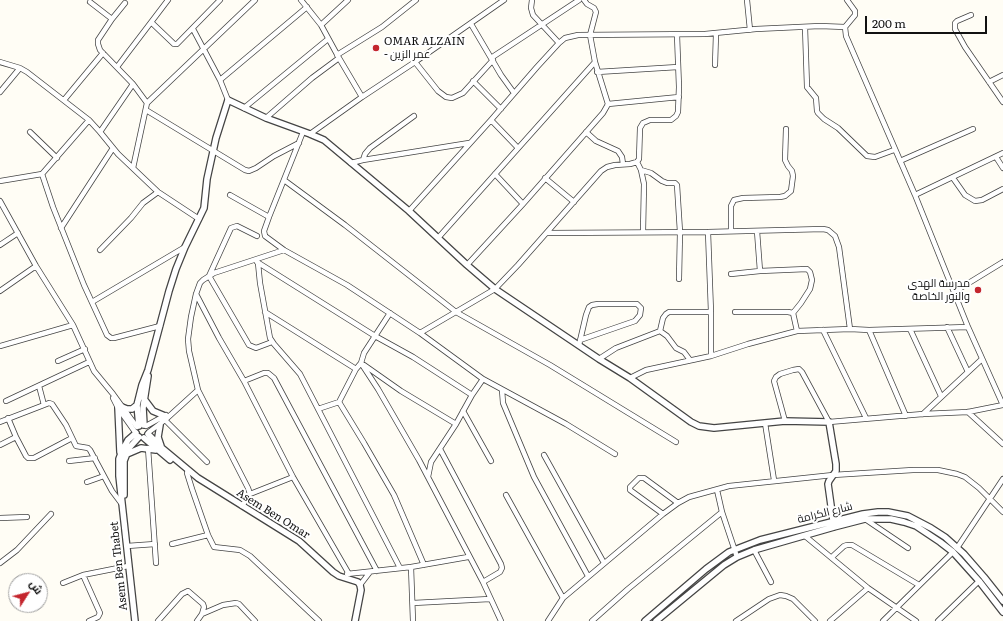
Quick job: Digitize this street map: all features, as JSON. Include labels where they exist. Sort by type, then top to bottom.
[{"type":"street","points":[[162,0],[164,6]]},
{"type":"street","points":[[117,67],[168,0]]},
{"type":"street","points":[[152,23],[175,44],[180,43],[220,0]]},
{"type":"street","points":[[133,168],[147,103],[255,0]]},
{"type":"street","points":[[301,0],[321,25],[338,57],[362,96]]},
{"type":"street","points":[[266,118],[338,57],[382,27],[416,0]]},
{"type":"street","points":[[310,134],[362,96],[416,62],[504,0]]},
{"type":"street","points":[[532,0],[531,8],[533,15],[543,24],[559,43]]},
{"type":"street","points":[[416,62],[438,91],[446,97],[452,98],[459,96],[492,59],[579,0]]},
{"type":"street","points":[[467,265],[602,114],[608,104],[597,72],[590,35],[596,13],[594,8],[587,4],[584,0]]},
{"type":"street","points":[[747,0],[750,30]]},
{"type":"street","points":[[228,100],[266,118],[324,140],[410,211],[467,265],[495,289],[580,343],[599,359],[630,378],[698,426],[714,428],[785,421],[829,422],[866,418],[968,412],[1003,405],[968,327],[915,195],[894,150],[846,36],[845,27],[855,15],[855,11],[847,0]]},
{"type":"street","points":[[321,25],[346,1]]},
{"type":"street","points":[[90,2],[112,20]]},
{"type":"street","points":[[125,3],[98,40],[98,46],[133,84],[147,103]]},
{"type":"street","points":[[220,80],[308,7]]},
{"type":"street","points":[[971,15],[957,21],[955,23],[955,29],[965,47],[1003,102]]},
{"type":"street","points":[[471,24],[501,75],[514,93]]},
{"type":"street","points":[[804,27],[806,87],[816,98],[818,113],[838,128],[867,156],[875,157],[894,150]]},
{"type":"street","points":[[410,211],[559,43],[571,36],[578,34],[716,34],[750,30],[804,27],[845,27]]},
{"type":"street","points":[[142,431],[138,405],[142,385],[148,370],[169,291],[185,247],[204,208],[207,179],[213,151],[228,100],[220,80],[193,29]]},
{"type":"street","points":[[715,65],[716,34]]},
{"type":"street","points":[[643,232],[644,184],[641,170],[637,162],[639,138],[642,126],[646,121],[671,120],[678,112],[677,35]]},
{"type":"street","points":[[244,108],[328,39]]},
{"type":"street","points":[[64,100],[103,53]]},
{"type":"street","points":[[0,62],[20,68],[64,100],[89,120],[113,148],[158,192],[199,219]]},
{"type":"street","points":[[438,238],[595,62]]},
{"type":"street","points":[[597,72],[678,67]]},
{"type":"street","points":[[0,92],[20,68]]},
{"type":"street","points":[[989,82],[1003,75]]},
{"type":"street","points":[[473,81],[501,109]]},
{"type":"street","points":[[100,132],[133,84]]},
{"type":"street","points":[[608,104],[679,98]]},
{"type":"street","points":[[146,110],[241,168],[249,170],[256,168],[274,156],[299,143]]},
{"type":"street","points":[[363,160],[365,154],[370,148],[414,116]]},
{"type":"street","points":[[0,181],[42,174],[89,120]]},
{"type":"street","points":[[491,120],[518,148]]},
{"type":"street","points":[[731,231],[731,206],[734,200],[743,198],[780,197],[785,196],[791,191],[794,176],[785,160],[786,129]]},
{"type":"street","points":[[900,161],[973,129]]},
{"type":"street","points":[[30,132],[57,158]]},
{"type":"street","points":[[303,132],[269,217],[264,231],[265,236],[284,250],[347,285],[420,333],[502,390],[566,424],[615,454]]},
{"type":"street","points":[[586,132],[596,141],[618,151],[622,157],[623,164]]},
{"type":"street","points":[[351,163],[470,143]]},
{"type":"street","points":[[61,228],[113,148]]},
{"type":"street","points":[[915,195],[1003,153]]},
{"type":"street","points":[[996,157],[1003,168]]},
{"type":"street","points":[[420,333],[495,289],[607,167],[637,162]]},
{"type":"street","points":[[641,170],[651,173],[662,181],[667,183],[675,183],[678,185],[680,232],[678,279]]},
{"type":"street","points":[[42,174],[61,228],[105,331],[111,338],[160,326]]},
{"type":"street","points":[[495,174],[523,204]]},
{"type":"street","points":[[545,178],[574,202]]},
{"type":"street","points":[[953,178],[965,195],[975,201],[982,200],[1003,189]]},
{"type":"street","points":[[284,180],[345,225],[456,312],[550,365],[676,442]]},
{"type":"street","points":[[100,250],[131,218],[143,203],[158,192]]},
{"type":"street","points":[[230,195],[269,217]]},
{"type":"street","points":[[0,201],[36,266],[73,325],[94,371],[111,392],[120,407],[160,450]]},
{"type":"street","points":[[209,276],[232,228],[237,226],[258,236]]},
{"type":"street","points":[[547,233],[828,230],[835,236],[839,247],[850,329]]},
{"type":"street","points":[[757,231],[760,271]]},
{"type":"street","points":[[708,232],[711,356]]},
{"type":"street","points":[[0,245],[18,233]]},
{"type":"street","points":[[92,302],[185,247]]},
{"type":"street","points":[[250,494],[243,477],[198,390],[188,344],[191,317],[196,294],[200,284],[209,276],[284,250]]},
{"type":"street","points":[[253,260],[472,394]]},
{"type":"street","points":[[954,292],[1003,262]]},
{"type":"street","points":[[258,263],[265,312],[272,342],[296,369],[400,568]]},
{"type":"street","points":[[0,291],[36,266]]},
{"type":"street","points":[[731,274],[807,269],[810,272],[812,280],[810,288],[793,313]]},
{"type":"street","points":[[209,276],[249,345],[256,348],[272,342]]},
{"type":"street","points":[[196,294],[244,381],[293,477],[349,574]]},
{"type":"street","points":[[637,304],[641,308],[640,315],[635,321],[580,343],[586,315],[589,307],[592,305],[637,304]]},
{"type":"street","points":[[265,312],[356,369]]},
{"type":"street","points":[[660,331],[662,318],[669,312],[710,312]]},
{"type":"street","points":[[735,312],[793,313]]},
{"type":"street","points":[[318,409],[338,402],[356,369],[361,363],[364,353],[390,313]]},
{"type":"street","points":[[793,313],[797,331]]},
{"type":"street","points":[[0,346],[73,325]]},
{"type":"street","points":[[947,327],[968,372]]},
{"type":"street","points":[[630,378],[646,370],[711,356],[797,331],[968,327]]},
{"type":"street","points":[[910,329],[941,396]]},
{"type":"street","points":[[823,330],[866,418]]},
{"type":"street","points":[[869,330],[906,416]]},
{"type":"street","points":[[599,359],[616,348],[660,331]]},
{"type":"street","points":[[660,331],[665,334],[676,348],[684,352],[690,360]]},
{"type":"street","points":[[58,361],[85,349]]},
{"type":"street","points":[[923,414],[982,359]]},
{"type":"street","points":[[6,401],[89,362]]},
{"type":"street","points":[[361,363],[401,391],[456,424]]},
{"type":"street","points":[[361,363],[378,389],[428,476],[482,582],[500,621]]},
{"type":"street","points":[[785,421],[774,384],[775,379],[786,371],[799,369],[829,422],[836,464],[836,471],[828,484],[833,524]]},
{"type":"street","points":[[142,431],[143,408],[148,370]]},
{"type":"street","points":[[244,381],[264,373],[268,373],[274,378],[377,571]]},
{"type":"street","points":[[428,476],[431,462],[456,424],[472,394],[483,378]]},
{"type":"street","points":[[38,386],[44,405]]},
{"type":"street","points":[[120,455],[128,440],[172,414],[198,390]]},
{"type":"street","points":[[502,390],[503,403],[534,477],[588,576]]},
{"type":"street","points":[[144,399],[153,410],[165,418],[207,462]]},
{"type":"street","points":[[338,402],[394,495],[424,565]]},
{"type":"street","points":[[0,422],[49,403],[54,405],[76,447],[90,449],[112,491],[121,503],[124,510]]},
{"type":"street","points":[[120,407],[129,409],[138,405]]},
{"type":"street","points":[[120,407],[119,476],[121,503]]},
{"type":"street","points":[[463,411],[491,461]]},
{"type":"street","points":[[968,412],[1003,444]]},
{"type":"street","points":[[8,418],[26,456],[31,458],[72,438]]},
{"type":"street","points":[[160,450],[158,437],[160,425],[165,418]]},
{"type":"street","points":[[765,423],[774,480]]},
{"type":"street","points":[[126,454],[142,431],[160,425]]},
{"type":"street","points":[[0,445],[16,437]]},
{"type":"street","points":[[126,454],[137,449],[148,448],[160,450]]},
{"type":"street","points":[[148,448],[156,563]]},
{"type":"street","points":[[440,449],[501,564],[502,568],[496,576],[482,582]]},
{"type":"street","name":"Asem Ben Omar","points":[[160,450],[198,478],[299,542],[339,576],[357,581],[360,585]]},
{"type":"street","name":"Asem Ben Thabet","points":[[126,454],[123,469],[124,510],[128,566],[135,621]]},
{"type":"street","points":[[544,455],[604,563]]},
{"type":"street","points":[[69,461],[95,458]]},
{"type":"street","points":[[548,621],[563,598],[663,514],[678,503],[701,493],[729,486],[833,474],[938,470],[965,477],[990,498],[1003,512]]},
{"type":"street","points":[[188,471],[208,535],[214,547],[240,550],[250,556],[319,621]]},
{"type":"street","points":[[87,482],[104,476]]},
{"type":"street","points":[[242,506],[250,494],[293,477]]},
{"type":"street","points":[[663,514],[630,490],[630,487],[639,478],[644,478],[678,503]]},
{"type":"street","points":[[883,621],[955,550],[1003,479]]},
{"type":"street","points":[[717,490],[722,512],[737,556]]},
{"type":"street","points":[[506,495],[563,598]]},
{"type":"street","points":[[592,621],[634,584],[722,512]]},
{"type":"street","name":"شارع الكرامة","points":[[656,621],[737,556],[805,536],[833,524],[863,514],[888,512],[900,513],[931,528],[984,577],[1003,601]]},
{"type":"street","points":[[0,563],[17,550],[51,514]]},
{"type":"street","points":[[0,518],[27,517]]},
{"type":"street","name":"شارع الكرامة","points":[[645,621],[724,555],[750,543],[833,524],[865,519],[891,518],[916,526],[955,550],[1003,612]]},
{"type":"street","points":[[865,519],[908,548]]},
{"type":"street","points":[[172,544],[208,535]]},
{"type":"street","points":[[805,536],[868,588],[916,621]]},
{"type":"street","points":[[127,546],[155,544]]},
{"type":"street","points":[[832,558],[844,546],[852,545],[919,585]]},
{"type":"street","points":[[754,550],[771,582]]},
{"type":"street","points":[[339,576],[424,565],[468,556]]},
{"type":"street","points":[[63,583],[83,575],[128,566]]},
{"type":"street","points":[[411,567],[413,621]]},
{"type":"street","points":[[355,621],[361,590],[360,585],[370,572]]},
{"type":"street","points":[[83,575],[100,613],[98,617],[89,621]]},
{"type":"street","points":[[938,621],[979,581]]},
{"type":"street","points":[[830,621],[868,588]]},
{"type":"street","points":[[158,621],[182,594],[188,591],[203,604],[204,608],[202,614],[197,621]]},
{"type":"street","points":[[736,621],[769,599],[780,595],[786,596],[793,600],[815,621]]},
{"type":"street","points":[[413,603],[490,599]]},
{"type":"street","points":[[202,614],[223,605],[236,603],[239,604],[255,621]]},
{"type":"place","name":"OMAR ALZAIN - عمر الزين","points":[[376,48]]},
{"type":"place","name":"مدرسة الهدى والنور الخاصة","points":[[978,290]]}]
